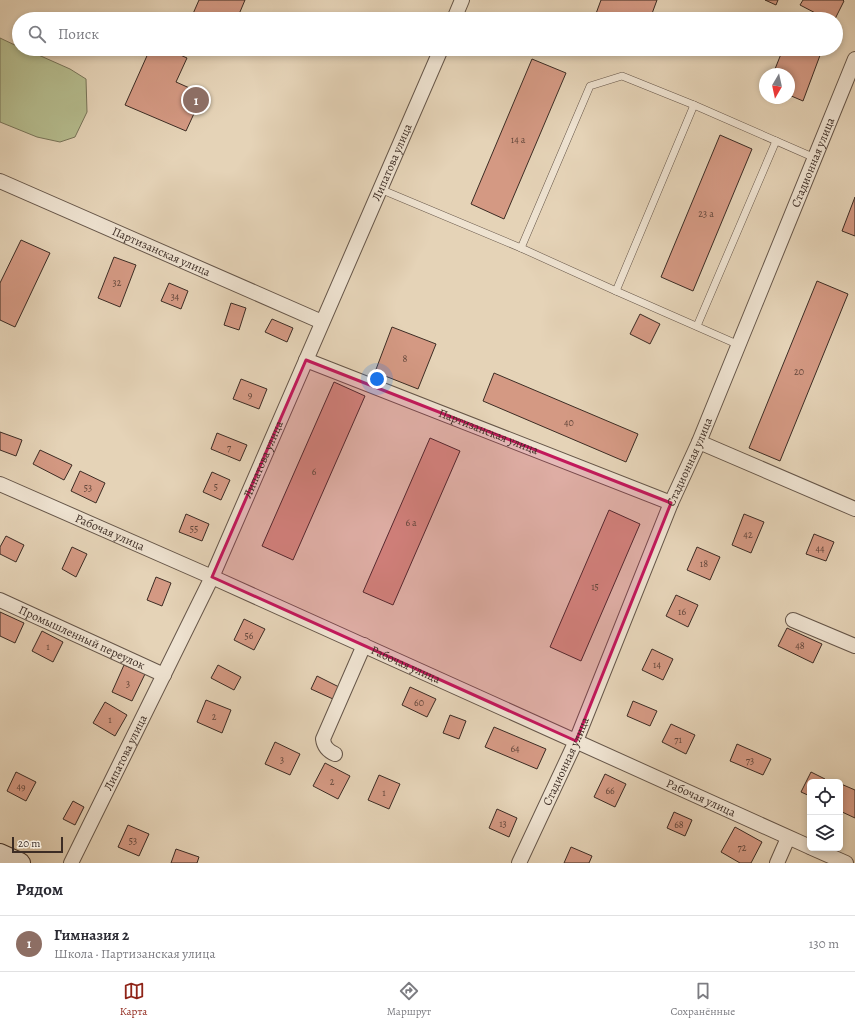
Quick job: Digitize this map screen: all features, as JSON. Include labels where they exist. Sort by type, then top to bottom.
[{"type":"street","points":[[457,12],[462,0]]},
{"type":"street","name":"Липатова улица","points":[[71,863],[212,577],[438,56]]},
{"type":"street","name":"Стадионная улица","points":[[519,863],[576,741],[671,503],[699,442],[855,59]]},
{"type":"street","name":"Партизанская улица","points":[[0,181],[322,322]]},
{"type":"street","name":"Партизанская улица","points":[[306,360],[671,503]]},
{"type":"street","points":[[699,442],[855,509]]},
{"type":"street","name":"Рабочая улица","points":[[0,484],[364,645],[807,846]]},
{"type":"street","name":"Промышленный переулок","points":[[0,600],[164,676]]},
{"type":"street","points":[[793,620],[855,646]]},
{"type":"street","points":[[335,754],[324,746],[323,739],[364,645]]},
{"type":"street","points":[[777,863],[788,838]]},
{"type":"street","name":"Рабочая улица","points":[[818,851],[846,863]]},
{"type":"street","points":[[0,854],[20,863]]},
{"type":"lane","points":[[521,248],[590,86],[622,76],[694,105],[815,158]]},
{"type":"lane","points":[[616,291],[694,105]]},
{"type":"lane","points":[[697,326],[776,141]]},
{"type":"lane","points":[[380,189],[521,248],[739,345]]},
{"type":"highlighted area","points":[[306,360],[671,503],[576,741],[212,577]]},
{"type":"green space","points":[[0,38],[12,44],[12,56],[41,56],[70,69],[86,79],[87,112],[75,137],[60,142],[37,137],[0,122]]},
{"type":"building","points":[[199,0],[245,0],[240,12],[194,12]]},
{"type":"building","points":[[601,0],[657,0],[653,12],[597,12]]},
{"type":"building","points":[[765,0],[778,0],[776,5]]},
{"type":"building","points":[[803,0],[844,1],[838,12],[814,12],[800,5]]},
{"type":"building","points":[[147,56],[183,56],[187,58],[176,82],[203,94],[186,131],[125,105]]},
{"type":"building","points":[[780,56],[820,56],[803,101],[795,98],[795,68],[775,68]]},
{"type":"building","points":[[532,59],[566,73],[504,219],[471,204]]},
{"type":"building","points":[[720,135],[752,149],[693,291],[661,277]]},
{"type":"building","points":[[855,197],[855,236],[842,231]]},
{"type":"building","points":[[21,240],[50,253],[15,327],[0,320],[0,283]]},
{"type":"building","points":[[114,257],[136,265],[120,307],[98,298]]},
{"type":"building","points":[[817,281],[848,294],[780,461],[749,448]]},
{"type":"building","points":[[169,283],[188,291],[181,309],[161,301]]},
{"type":"building","points":[[231,303],[246,308],[239,330],[224,325]]},
{"type":"building","points":[[640,314],[660,324],[650,344],[630,334]]},
{"type":"building","points":[[272,319],[293,328],[287,342],[265,332]]},
{"type":"building","points":[[392,327],[436,344],[418,389],[375,372]]},
{"type":"building","points":[[494,373],[638,434],[626,462],[483,401]]},
{"type":"building","points":[[241,379],[267,389],[259,409],[233,399]]},
{"type":"building","points":[[334,382],[365,396],[293,560],[262,546]]},
{"type":"building","points":[[0,432],[22,440],[16,456],[0,450]]},
{"type":"building","points":[[217,433],[247,445],[240,461],[211,449]]},
{"type":"building","points":[[430,438],[460,451],[393,605],[363,592]]},
{"type":"building","points":[[40,450],[72,465],[64,480],[33,464]]},
{"type":"building","points":[[80,471],[105,483],[96,503],[71,491]]},
{"type":"building","points":[[212,472],[230,480],[221,500],[203,492]]},
{"type":"building","points":[[609,510],[640,524],[581,661],[550,647]]},
{"type":"building","points":[[186,514],[209,524],[202,541],[179,532]]},
{"type":"building","points":[[744,514],[764,522],[751,553],[732,545]]},
{"type":"building","points":[[814,534],[834,542],[826,561],[806,554]]},
{"type":"building","points":[[6,536],[24,545],[16,562],[0,554],[0,547]]},
{"type":"building","points":[[72,547],[87,554],[76,577],[62,569]]},
{"type":"building","points":[[697,547],[720,557],[710,580],[687,570]]},
{"type":"building","points":[[156,577],[171,583],[162,606],[147,600]]},
{"type":"building","points":[[676,595],[698,605],[688,627],[666,616]]},
{"type":"building","points":[[0,612],[24,623],[15,643],[0,636]]},
{"type":"building","points":[[244,619],[265,629],[254,650],[234,640]]},
{"type":"building","points":[[787,628],[822,644],[813,663],[778,646]]},
{"type":"building","points":[[42,631],[63,642],[53,662],[32,651]]},
{"type":"building","points":[[652,649],[673,659],[663,680],[642,670]]},
{"type":"building","points":[[124,665],[145,674],[132,701],[112,692]]},
{"type":"building","points":[[218,665],[241,677],[234,690],[211,678]]},
{"type":"building","points":[[317,676],[339,687],[333,699],[311,689]]},
{"type":"building","points":[[410,687],[436,699],[427,717],[402,705]]},
{"type":"building","points":[[206,700],[231,710],[222,733],[197,722]]},
{"type":"building","points":[[633,701],[657,711],[650,726],[627,716]]},
{"type":"building","points":[[105,702],[127,715],[115,736],[93,723]]},
{"type":"building","points":[[450,715],[466,721],[459,739],[443,733]]},
{"type":"building","points":[[671,724],[695,735],[686,754],[662,742]]},
{"type":"building","points":[[494,727],[546,749],[537,769],[485,747]]},
{"type":"building","points":[[275,742],[300,754],[290,775],[265,764]]},
{"type":"building","points":[[737,744],[771,759],[763,775],[730,761]]},
{"type":"building","points":[[325,763],[350,776],[338,799],[313,786]]},
{"type":"building","points":[[16,772],[36,782],[26,801],[7,791]]},
{"type":"building","points":[[811,772],[825,779],[808,779]]},
{"type":"building","points":[[605,774],[626,784],[615,807],[594,797]]},
{"type":"building","points":[[379,775],[400,784],[389,809],[368,800]]},
{"type":"building","points":[[807,780],[807,795],[801,792]]},
{"type":"building","points":[[843,785],[855,790],[855,818],[843,812]]},
{"type":"building","points":[[73,801],[84,807],[75,825],[63,819]]},
{"type":"building","points":[[497,809],[517,818],[509,837],[489,828]]},
{"type":"building","points":[[674,812],[692,820],[685,836],[667,828]]},
{"type":"building","points":[[128,825],[149,834],[139,856],[118,847]]},
{"type":"building","points":[[735,827],[762,842],[751,863],[740,863],[721,852]]},
{"type":"building","points":[[571,847],[592,856],[589,863],[564,863]]},
{"type":"building","points":[[176,849],[199,857],[197,863],[171,863]]},
{"type":"place","name":"Гимназия 2","points":[[196,100]]}]
